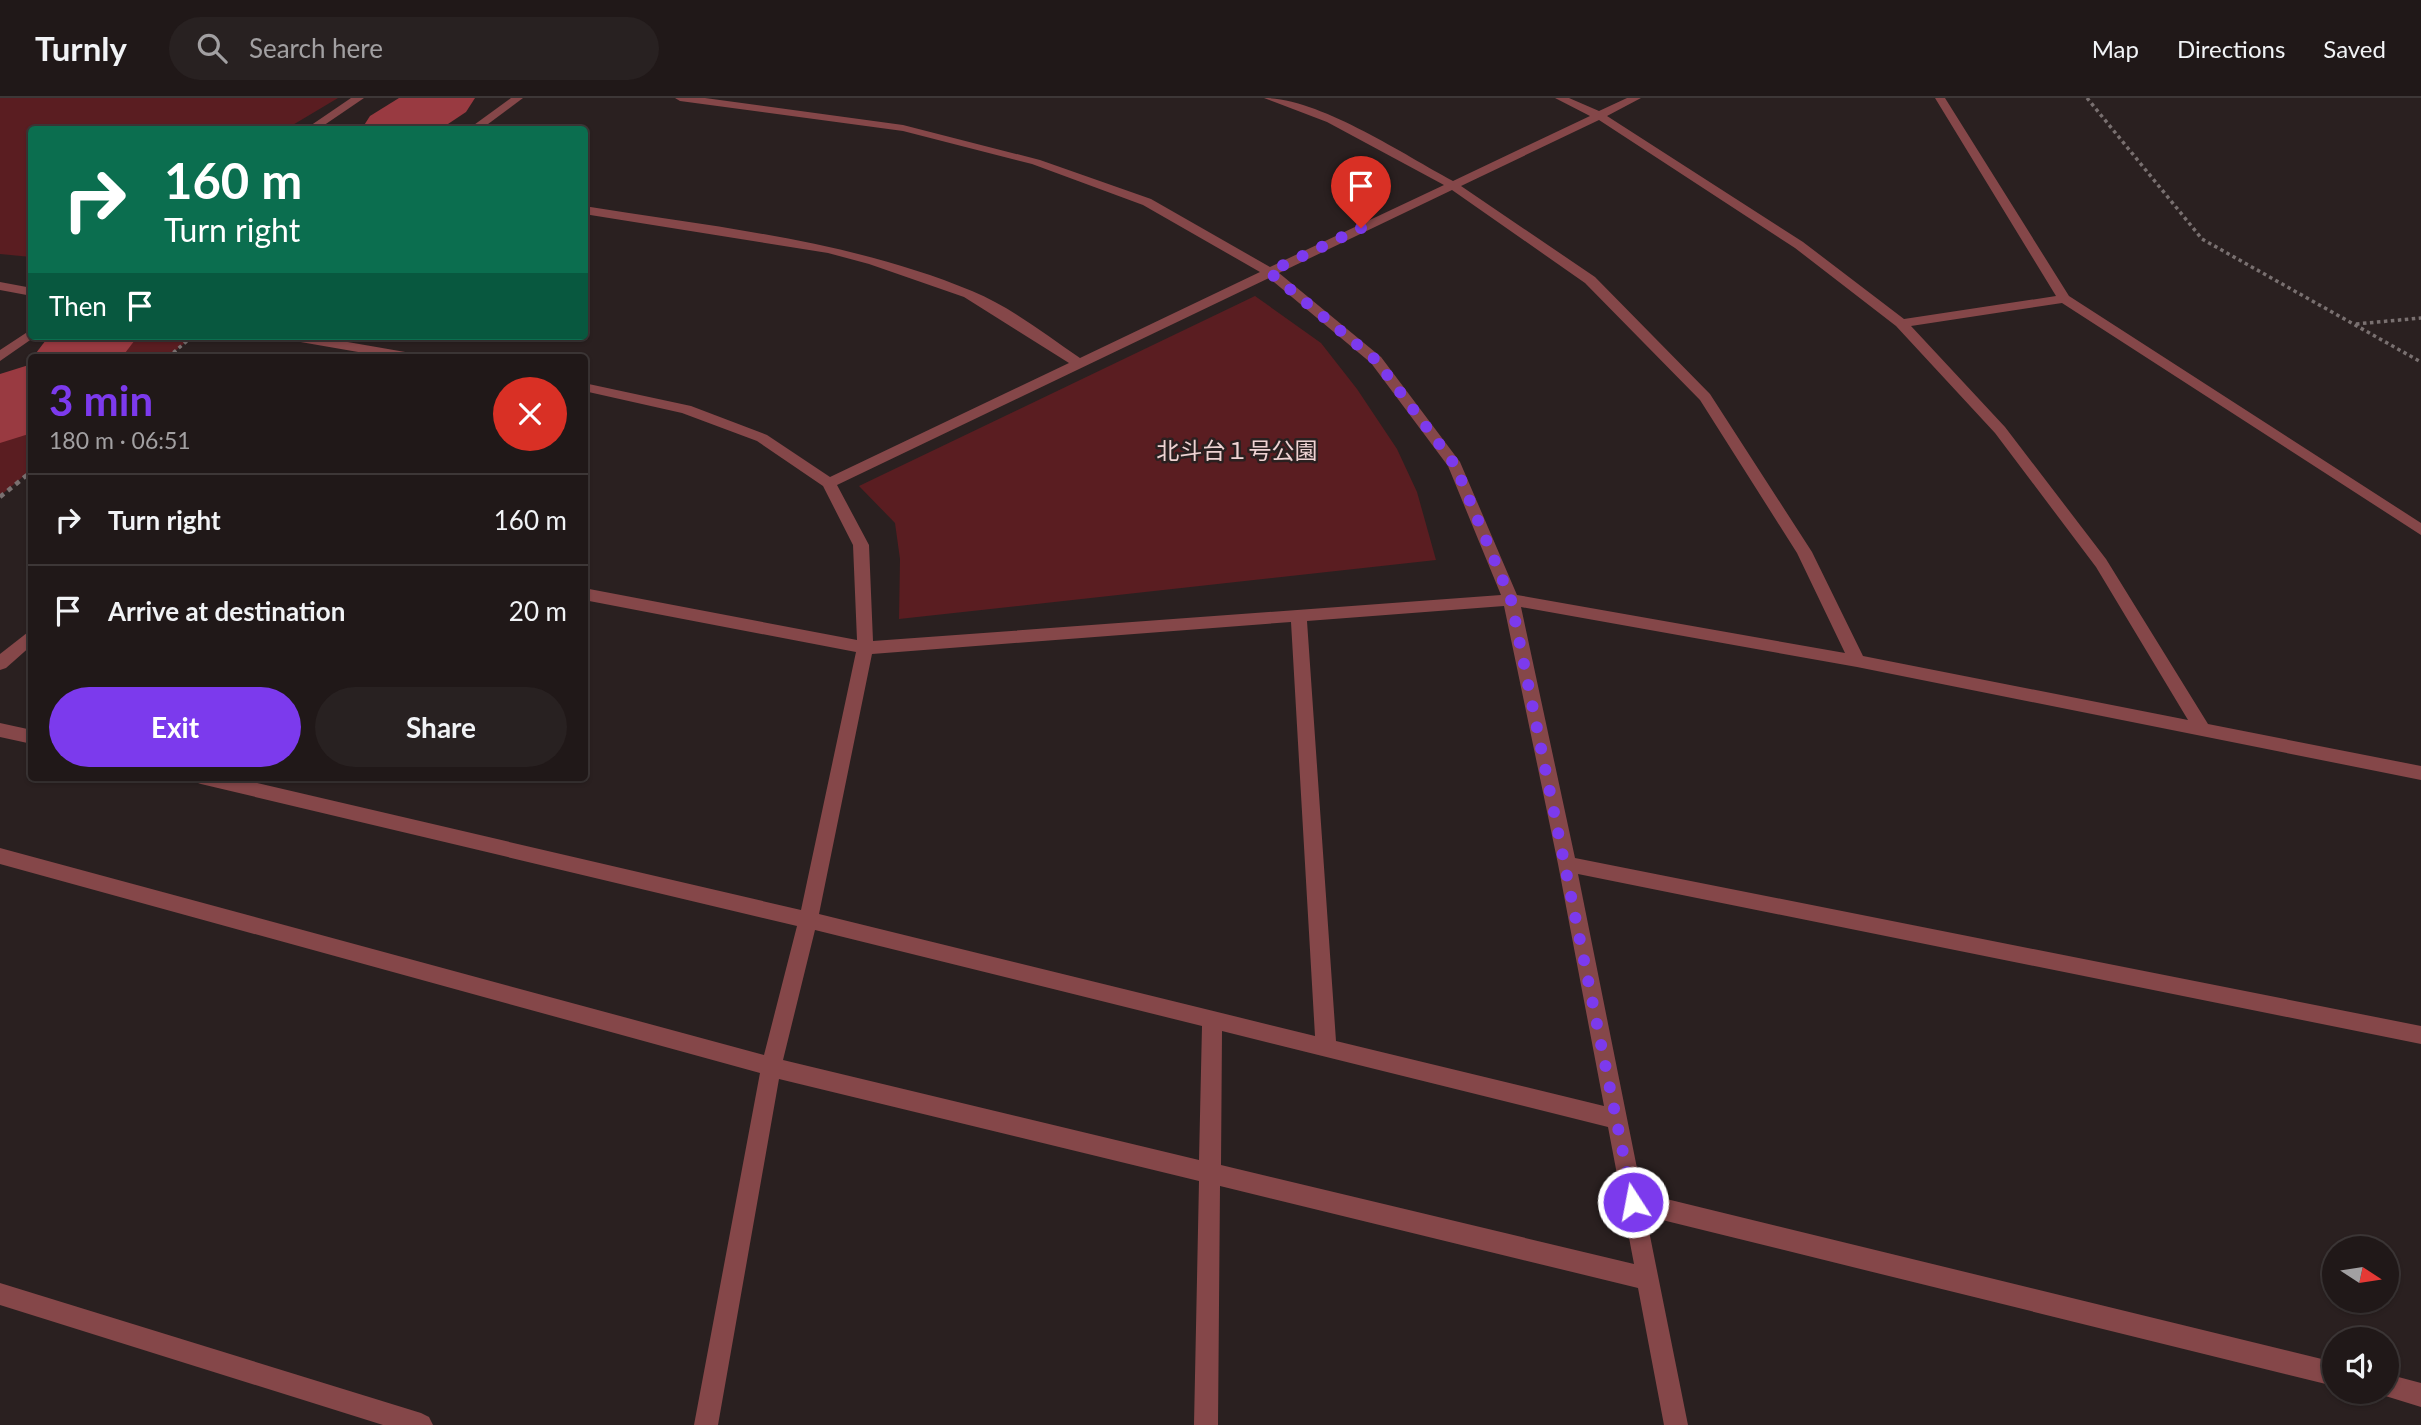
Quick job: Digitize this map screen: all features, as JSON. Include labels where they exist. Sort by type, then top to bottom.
[{"type":"street","points":[[315,126],[359,98]]},
{"type":"street","points":[[478,126],[518,98]]},
{"type":"street","points":[[680,98],[903,128],[1036,162],[1147,202],[1269,272],[1376,360],[1455,465],[1511,600],[1567,863],[1676,1425]]},
{"type":"street","points":[[1269,98],[1331,120],[1452,185],[1590,279],[1705,397],[1804,552],[1857,661]]},
{"type":"street","points":[[1560,98],[1600,116],[1800,244],[1901,323],[2000,430],[2101,563],[2202,728]]},
{"type":"street","points":[[829,483],[1636,98]]},
{"type":"street","points":[[1940,98],[2064,299],[2421,530]]},
{"type":"street","points":[[588,211],[830,249],[873,261],[969,294],[1079,363]]},
{"type":"street","points":[[0,286],[28,291]]},
{"type":"street","points":[[1901,323],[2064,299]]},
{"type":"street","points":[[0,357],[28,336]]},
{"type":"street","points":[[312,340],[393,354]]},
{"type":"street","points":[[330,354],[340,345]]},
{"type":"street","points":[[588,388],[687,409],[762,438],[829,483],[861,545],[865,648],[808,920],[771,1068],[706,1425]]},
{"type":"street","points":[[588,595],[865,648],[1511,600],[1857,661],[2421,773]]},
{"type":"street","points":[[1299,617],[1326,1047]]},
{"type":"street","points":[[0,664],[28,639]]},
{"type":"street","points":[[0,730],[28,736]]},
{"type":"street","points":[[218,781],[808,920],[1616,1119]]},
{"type":"street","points":[[0,856],[771,1068],[1648,1279]]},
{"type":"street","points":[[1567,863],[2421,1035]]},
{"type":"street","points":[[1206,1425],[1212,1019]]},
{"type":"street","points":[[1633,1202],[2322,1371]]},
{"type":"street","points":[[0,1294],[421,1425]]},
{"type":"street","points":[[2399,1390],[2421,1395]]},
{"type":"path","points":[[2087,98],[2202,239],[2421,362]]},
{"type":"path","points":[[2354,324],[2421,318]]},
{"type":"path","points":[[172,354],[188,340]]},
{"type":"path","points":[[0,497],[28,474]]},
{"type":"green space","points":[[0,98],[338,98],[291,126],[28,126],[28,257],[0,254]]},
{"type":"green space","name":"北斗台１号公園","points":[[1255,296],[1321,343],[1357,389],[1397,449],[1417,492],[1436,560],[899,619],[900,559],[895,523],[859,486]]},
{"type":"green space","points":[[110,340],[188,340],[172,354],[93,354]]},
{"type":"green space","points":[[28,405],[28,473],[0,496],[0,428]]},
{"type":"waterway","points":[[400,126],[443,98]]},
{"type":"waterway","points":[[77,354],[94,340]]},
{"type":"waterway","points":[[0,416],[28,393]]},
{"type":"route","points":[[1361,228],[1269,272],[1376,360],[1455,465],[1511,600],[1567,863],[1633,1202]]}]
